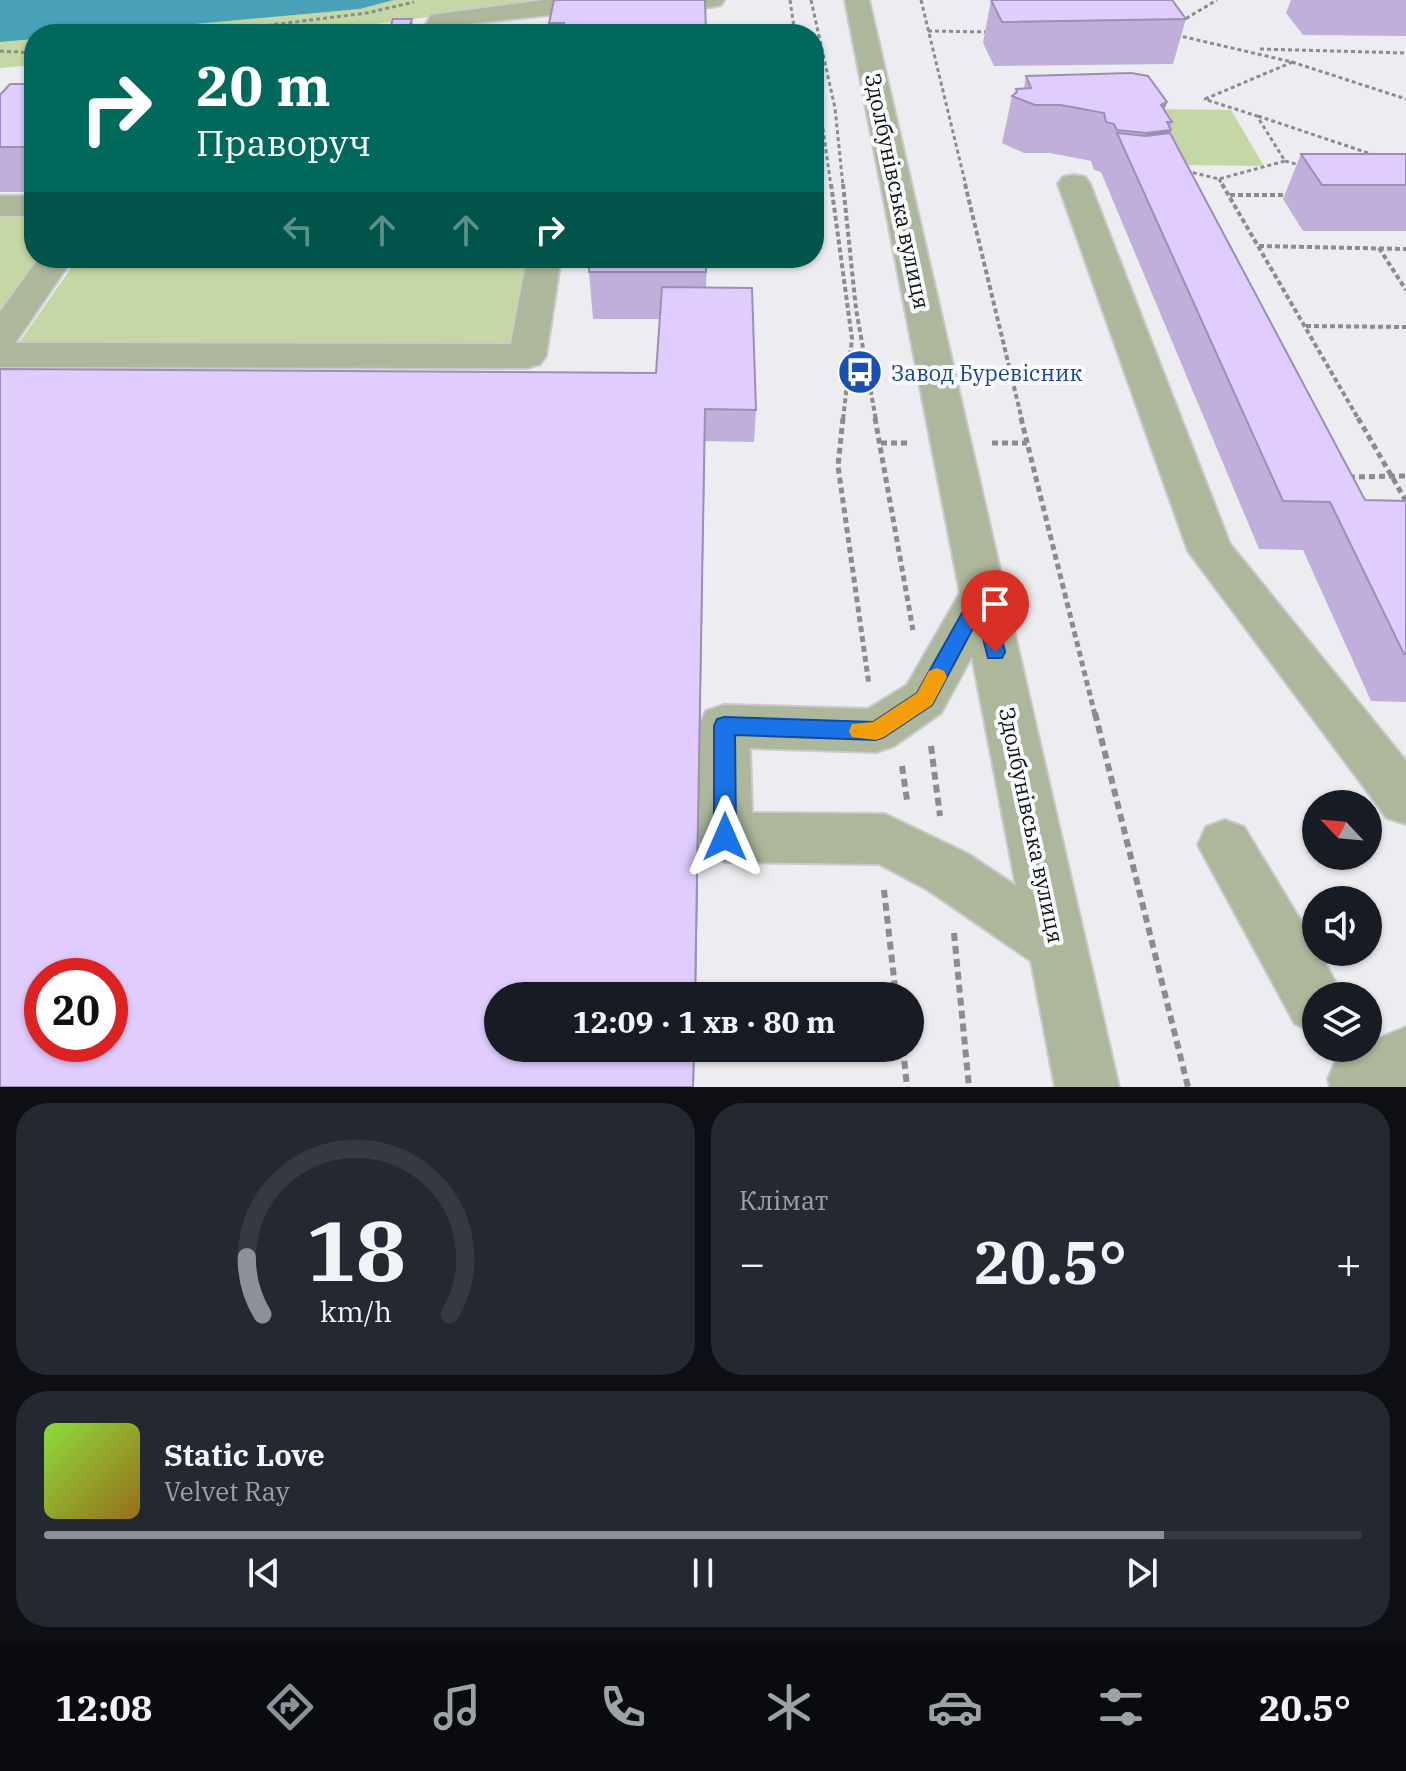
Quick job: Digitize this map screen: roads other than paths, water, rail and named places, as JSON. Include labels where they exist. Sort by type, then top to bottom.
[{"type":"street","points":[[438,24],[440,20],[557,6],[712,0]]},
{"type":"street","name":"Здолбунівська вулиця","points":[[857,0],[1087,1087]]},
{"type":"street","points":[[1074,184],[1210,551],[1406,801]]},
{"type":"street","points":[[0,206],[24,206]]},
{"type":"street","points":[[0,338],[49,268]]},
{"type":"street","points":[[0,355],[527,356],[542,268]]},
{"type":"street","points":[[983,593],[924,699],[876,731],[724,726],[725,837],[885,839],[948,872],[1058,946]]},
{"type":"street","points":[[1225,845],[1304,982]]},
{"type":"water","points":[[0,0],[394,0],[360,9],[195,24],[24,24],[24,40],[0,42]]},
{"type":"place","name":"Завод Буревісник","points":[[860,372]]}]
